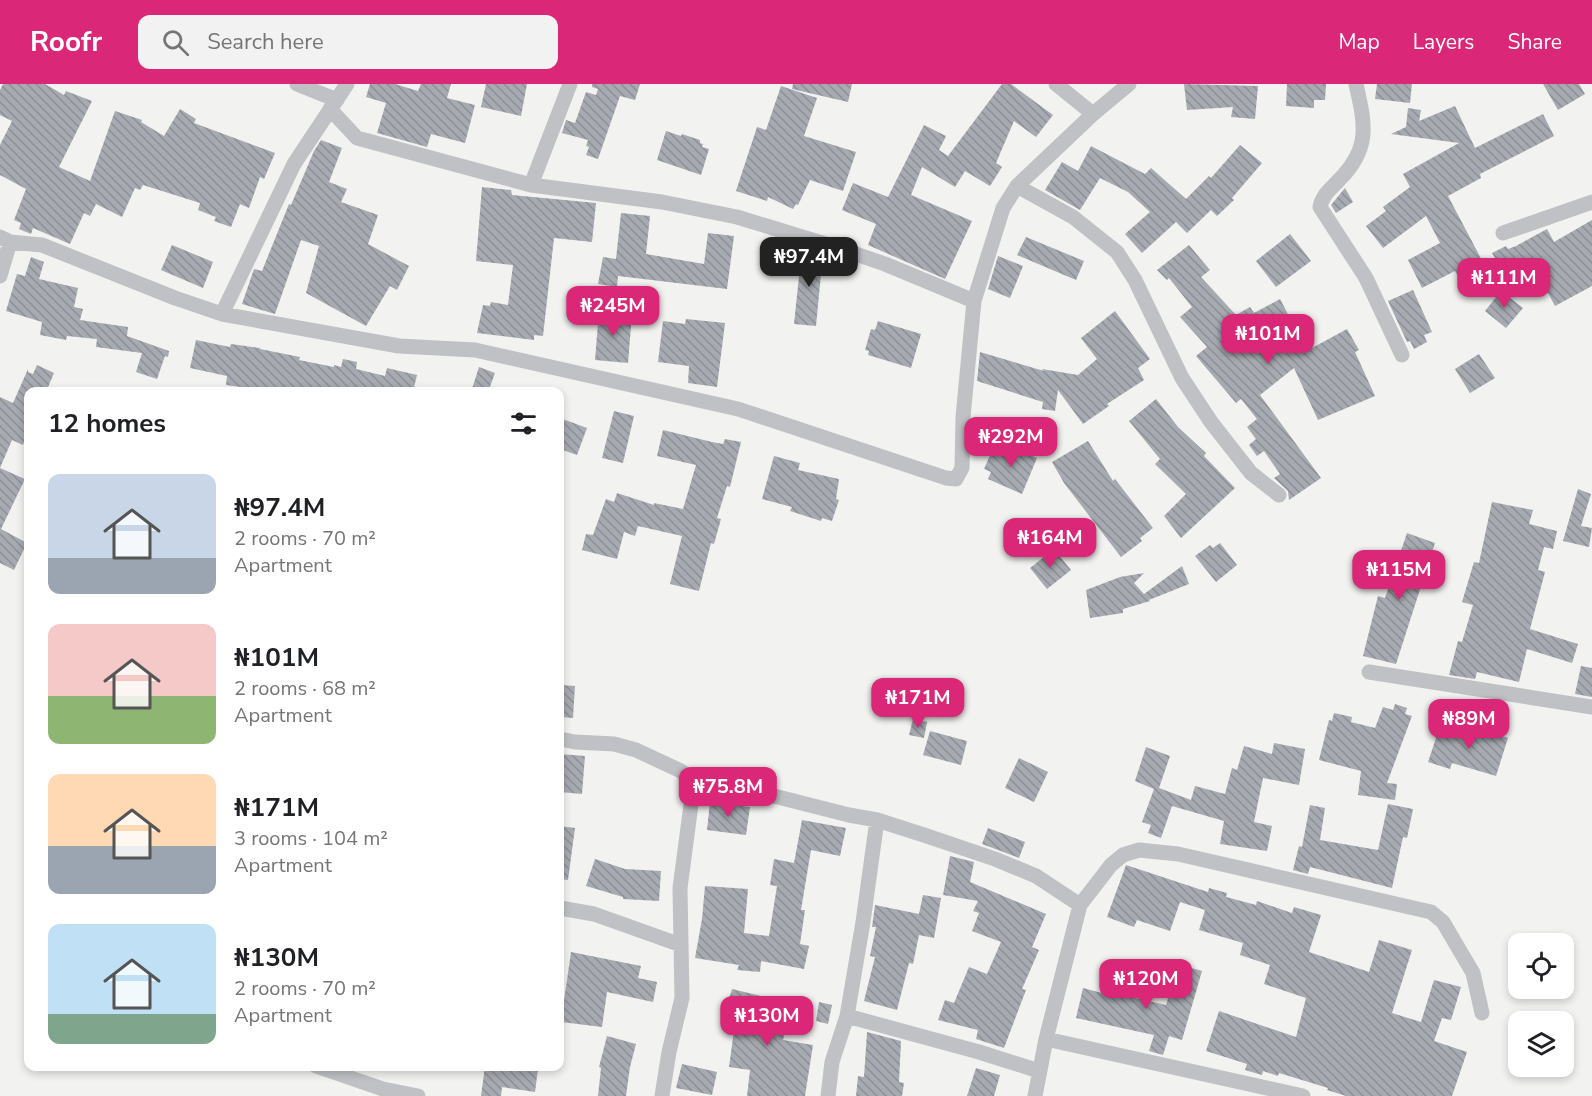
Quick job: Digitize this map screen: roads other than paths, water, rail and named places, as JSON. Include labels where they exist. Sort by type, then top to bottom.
[{"type":"street","points":[[297,84],[333,105],[357,138],[531,185],[662,202],[737,218],[885,264],[974,301]]},
{"type":"street","points":[[222,314],[294,164],[347,84]]},
{"type":"street","points":[[531,185],[570,84]]},
{"type":"street","points":[[1056,84],[1093,114]]},
{"type":"street","points":[[0,276],[5,239],[42,245],[222,314],[399,346],[475,350],[738,409],[946,478],[956,479],[962,468],[963,417],[974,301],[1003,208],[1017,186],[1093,114],[1129,84]]},
{"type":"street","points":[[1356,84],[1364,120],[1365,134],[1362,146],[1356,160],[1347,173],[1325,195],[1320,207],[1366,278],[1402,356]]},
{"type":"street","points":[[1017,186],[1073,217],[1117,252],[1135,280],[1182,378],[1211,422],[1251,472],[1279,495]]},
{"type":"street","points":[[1503,233],[1592,202]]},
{"type":"street","points":[[1369,672],[1592,707]]},
{"type":"street","points":[[564,740],[614,744],[636,750],[681,771],[694,782],[730,785],[877,820],[995,859],[1036,876],[1080,905]]},
{"type":"street","points":[[662,1096],[669,1052],[682,998],[680,888],[694,782]]},
{"type":"street","points":[[828,1096],[832,1062],[847,1016],[877,820]]},
{"type":"street","points":[[1035,1096],[1046,1039],[1080,905],[1111,865],[1123,855],[1139,850],[1178,854],[1425,909],[1443,922],[1473,973],[1482,1013]]},
{"type":"street","points":[[564,909],[594,914],[681,945]]},
{"type":"street","points":[[847,1016],[980,1052],[1039,1071]]},
{"type":"street","points":[[1046,1039],[1303,1096]]},
{"type":"street","points":[[331,1071],[383,1089],[418,1096]]}]
